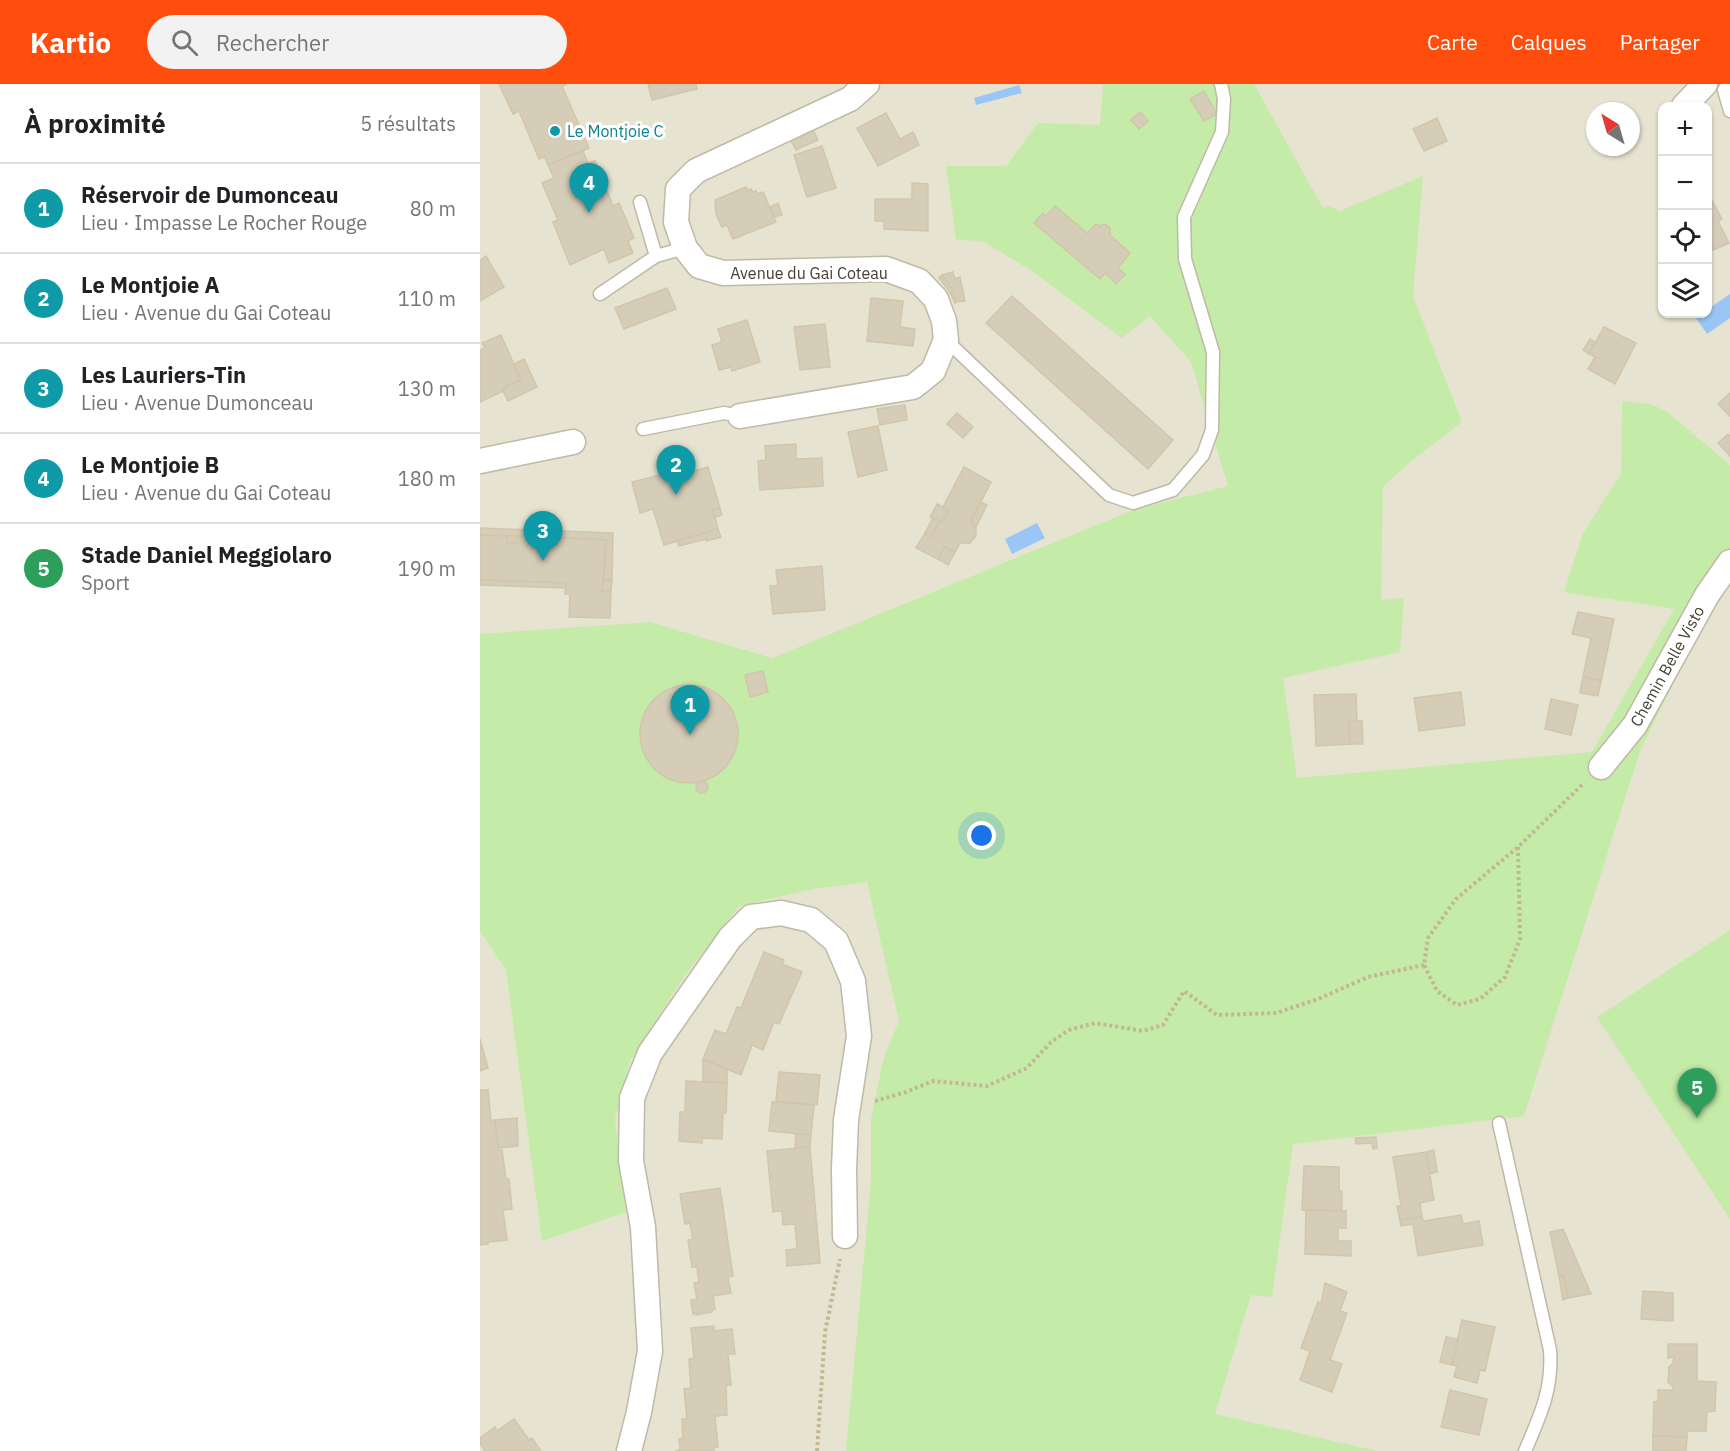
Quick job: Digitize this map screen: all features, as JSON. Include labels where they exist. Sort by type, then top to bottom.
[{"type":"street","name":"Avenue du Gai Coteau","points":[[867,84],[850,99],[696,171],[678,189],[676,222],[685,248],[699,267],[723,273],[886,269],[919,281],[936,299],[944,321],[946,340]]},
{"type":"street","points":[[1688,102],[1705,84]]},
{"type":"street","points":[[740,416],[913,387],[933,371],[946,340]]},
{"type":"street","points":[[480,461],[573,442]]},
{"type":"street","name":"Chemin Belle Visto","points":[[1601,767],[1635,725],[1707,595],[1730,562]]},
{"type":"street","points":[[629,1451],[650,1351],[643,1227],[631,1161],[632,1098],[650,1053],[730,938],[752,917],[781,913],[811,920],[836,941],[853,981],[859,1036],[848,1107],[844,1169],[845,1236]]},
{"type":"lane","points":[[946,340],[1109,495],[1133,503],[1173,490],[1203,455],[1212,430],[1213,352],[1185,259],[1184,217],[1222,132],[1224,99],[1221,84]]},
{"type":"lane","points":[[1728,84],[1724,90],[1730,111]]},
{"type":"lane","points":[[640,202],[656,256]]},
{"type":"lane","points":[[600,294],[656,256],[685,248]]},
{"type":"lane","points":[[643,429],[724,413],[740,416]]},
{"type":"lane","points":[[1499,1123],[1550,1350],[1551,1367],[1547,1396],[1525,1451]]},
{"type":"path","points":[[1518,847],[1520,939],[1505,977],[1480,999],[1457,1005],[1437,991],[1424,965],[1428,938],[1456,899],[1518,847],[1601,767]]},
{"type":"path","points":[[848,1107],[906,1092],[933,1081],[987,1086],[1027,1068],[1051,1042],[1070,1030],[1095,1023],[1143,1030],[1163,1024],[1184,991],[1216,1015],[1276,1013],[1318,999],[1368,977],[1424,965]]},
{"type":"path","points":[[817,1451],[825,1332],[845,1236]]},
{"type":"shaded area","points":[[480,84],[1730,84],[1730,1451],[480,1451]]},
{"type":"green space","points":[[1103,84],[1254,84],[1323,208],[1329,206],[1340,211],[1423,176],[1413,296],[1462,422],[1409,463],[1383,487],[1381,600],[1404,598],[1400,652],[1283,678],[1297,778],[1592,752],[1674,609],[1564,592],[1583,533],[1621,474],[1622,401],[1651,404],[1666,411],[1730,465],[1730,578],[1717,595],[1640,751],[1524,1116],[1293,1144],[1272,1297],[1251,1295],[1215,1414],[1377,1451],[846,1451],[871,1181],[871,1118],[884,1057],[899,1021],[867,882],[813,889],[739,906],[685,975],[630,1061],[615,1119],[626,1212],[542,1241],[506,970],[480,931],[480,634],[650,622],[772,658],[1133,510],[1228,486],[1191,362],[1150,316],[1122,338],[1029,269],[984,242],[956,239],[946,166],[1006,166],[1038,123],[1100,125]]},
{"type":"green space","points":[[1730,930],[1730,1219],[1597,1017]]},
{"type":"water","points":[[1019,85],[1022,93],[976,105],[974,98]]},
{"type":"water","points":[[1730,294],[1730,318],[1707,334],[1696,318],[1712,318],[1712,306]]},
{"type":"water","points":[[1037,523],[1045,538],[1012,554],[1005,539]]},
{"type":"building","name":"Le Montjoie C","points":[[499,84],[567,84],[562,86],[589,148],[548,165],[545,157],[539,159],[519,111],[513,114]]},
{"type":"building","points":[[648,84],[696,84],[697,89],[652,100]]},
{"type":"building","points":[[1204,91],[1217,114],[1204,121],[1190,99]]},
{"type":"building","points":[[1140,112],[1148,121],[1139,129],[1131,120]]},
{"type":"building","points":[[886,113],[900,139],[913,132],[919,145],[878,166],[857,128]]},
{"type":"building","points":[[1437,118],[1447,141],[1424,151],[1413,129]]},
{"type":"building","points":[[812,128],[818,140],[796,150],[790,139]]},
{"type":"building","points":[[822,146],[836,188],[807,197],[794,155]]},
{"type":"building","points":[[583,151],[588,163],[595,161],[613,206],[619,203],[634,238],[628,241],[633,253],[609,263],[604,249],[570,265],[553,222],[558,220],[542,183],[554,178],[548,165]]},
{"type":"building","points":[[912,183],[928,184],[928,231],[884,229],[884,221],[875,221],[875,199],[912,199]]},
{"type":"building","points":[[746,187],[747,190],[756,191],[757,194],[763,192],[776,222],[733,239],[727,225],[722,227],[716,214],[715,200]]},
{"type":"building","points":[[1712,201],[1722,219],[1718,221],[1729,243],[1713,250]]},
{"type":"building","points":[[778,203],[782,215],[774,217],[770,207]]},
{"type":"building","points":[[1055,206],[1087,233],[1096,224],[1099,226],[1105,224],[1110,228],[1110,235],[1130,253],[1118,268],[1125,274],[1116,284],[1105,273],[1100,279],[1034,223],[1043,213],[1046,216]]},
{"type":"building","points":[[486,256],[504,287],[480,301],[480,260]]},
{"type":"building","points":[[953,272],[955,279],[960,277],[965,301],[956,302],[952,289],[942,275]]},
{"type":"building","points":[[942,275],[952,289],[955,303],[939,278]]},
{"type":"building","points":[[667,288],[676,309],[624,329],[615,308]]},
{"type":"building","points":[[1012,296],[1173,440],[1148,469],[986,323]]},
{"type":"building","points":[[871,298],[903,301],[900,327],[915,329],[913,346],[867,341]]},
{"type":"building","points":[[747,320],[760,362],[732,371],[731,367],[719,370],[712,345],[722,342],[718,329]]},
{"type":"building","points":[[825,324],[830,367],[800,370],[794,327]]},
{"type":"building","points":[[1604,327],[1636,343],[1615,384],[1588,369],[1595,357],[1589,354]]},
{"type":"building","points":[[501,335],[521,380],[504,387],[505,390],[480,402],[480,350],[485,348],[482,343]]},
{"type":"building","points":[[1590,339],[1595,342],[1589,354],[1583,350]]},
{"type":"building","points":[[524,359],[537,387],[508,401],[503,391],[504,387],[521,380],[514,364]]},
{"type":"building","points":[[1730,393],[1730,416],[1718,404]]},
{"type":"building","points":[[905,405],[907,420],[880,425],[877,409]]},
{"type":"building","points":[[957,413],[973,427],[963,438],[947,424]]},
{"type":"building","points":[[878,426],[887,470],[858,477],[848,432]]},
{"type":"building","points":[[1728,434],[1730,436],[1730,456],[1718,443]]},
{"type":"building","points":[[796,444],[796,459],[822,458],[823,486],[760,490],[758,461],[766,460],[765,446]]},
{"type":"building","points":[[708,467],[720,508],[713,510],[718,529],[664,545],[653,509],[640,513],[632,482],[673,472],[675,477]]},
{"type":"building","points":[[964,467],[991,482],[971,521],[976,527],[976,536],[970,543],[960,543],[955,552],[944,547],[938,559],[916,548],[925,533],[931,537],[939,521],[942,522],[949,510],[943,507]]},
{"type":"building","points":[[980,502],[987,505],[976,527],[971,521]]},
{"type":"building","points":[[937,504],[949,510],[942,522],[930,517]]},
{"type":"building","points":[[720,508],[722,515],[715,517],[713,510]]},
{"type":"building","points":[[933,518],[939,521],[931,537],[925,533]]},
{"type":"building","points":[[480,528],[613,533],[612,580],[604,579],[606,540],[480,535]]},
{"type":"building","points":[[718,529],[721,537],[679,546],[677,541]]},
{"type":"building","points":[[480,535],[507,536],[507,543],[517,543],[517,536],[606,540],[602,591],[611,591],[610,618],[569,617],[570,594],[565,594],[566,583],[480,580]]},
{"type":"building","points":[[507,536],[517,536],[517,543],[507,543]]},
{"type":"building","points":[[944,547],[955,552],[948,565],[938,559]]},
{"type":"building","points":[[822,566],[825,610],[773,614],[770,586],[778,586],[776,570]]},
{"type":"building","points":[[480,580],[566,583],[565,588],[480,585]]},
{"type":"building","points":[[603,580],[612,580],[611,591],[602,591]]},
{"type":"building","points":[[1578,612],[1614,619],[1601,681],[1583,677],[1591,638],[1572,634]]},
{"type":"building","points":[[763,671],[768,692],[750,697],[745,675]]},
{"type":"building","points":[[1583,677],[1601,681],[1598,696],[1580,693]]},
{"type":"building","points":[[689,685],[708,689],[724,699],[734,715],[738,734],[734,753],[724,769],[708,779],[689,783],[670,779],[654,769],[644,753],[640,734],[644,715],[654,699],[670,689]]},
{"type":"building","points":[[1461,692],[1465,725],[1419,731],[1414,698]]},
{"type":"building","points":[[1356,694],[1357,721],[1349,721],[1350,744],[1316,746],[1314,695]]},
{"type":"building","points":[[1551,699],[1578,705],[1571,735],[1545,729]]},
{"type":"building","points":[[1349,721],[1362,721],[1363,744],[1350,744]]},
{"type":"building","points":[[704,781],[708,787],[704,793],[700,793],[696,785]]},
{"type":"building","points":[[764,952],[784,960],[782,964],[802,972],[779,1024],[774,1022],[763,1050],[752,1045],[741,1075],[703,1059],[715,1030],[726,1034],[737,1007],[741,1008]]},
{"type":"building","points":[[480,1039],[488,1068],[480,1071]]},
{"type":"building","points":[[703,1059],[727,1069],[727,1083],[703,1081]]},
{"type":"building","points":[[779,1072],[820,1075],[817,1105],[776,1101]]},
{"type":"building","points":[[686,1081],[727,1083],[722,1139],[702,1138],[702,1143],[679,1141],[680,1112],[685,1112]]},
{"type":"building","points":[[480,1090],[488,1090],[491,1121],[495,1120],[499,1151],[502,1150],[506,1179],[509,1179],[512,1209],[503,1210],[507,1240],[480,1245]]},
{"type":"building","points":[[772,1102],[814,1105],[811,1135],[769,1131]]},
{"type":"building","points":[[517,1118],[518,1146],[498,1148],[495,1120]]},
{"type":"building","points":[[796,1134],[811,1135],[810,1147],[795,1148]]},
{"type":"building","points":[[1376,1137],[1377,1148],[1373,1149],[1372,1143],[1356,1144],[1355,1138]]},
{"type":"building","points":[[810,1147],[820,1263],[787,1266],[786,1250],[797,1249],[795,1224],[783,1225],[782,1211],[773,1212],[767,1151]]},
{"type":"building","points":[[1434,1150],[1437,1172],[1430,1174],[1426,1152]]},
{"type":"building","points":[[1426,1152],[1434,1200],[1420,1203],[1422,1217],[1400,1220],[1397,1206],[1401,1206],[1393,1157]]},
{"type":"building","points":[[1304,1166],[1339,1167],[1342,1211],[1302,1210]]},
{"type":"building","points":[[720,1188],[733,1276],[728,1277],[731,1293],[713,1296],[715,1309],[712,1312],[696,1315],[697,1313],[693,1314],[691,1300],[697,1299],[694,1283],[699,1282],[697,1267],[692,1267],[688,1240],[693,1240],[690,1223],[685,1224],[680,1194]]},
{"type":"building","points":[[1306,1210],[1346,1211],[1346,1228],[1338,1228],[1338,1241],[1351,1241],[1351,1256],[1305,1254]]},
{"type":"building","points":[[1461,1215],[1463,1224],[1479,1221],[1483,1245],[1418,1256],[1413,1224],[1401,1226],[1400,1220],[1422,1217],[1424,1221]]},
{"type":"building","points":[[1563,1229],[1591,1294],[1568,1298],[1563,1275],[1559,1276],[1550,1232]]},
{"type":"building","points":[[1563,1275],[1568,1298],[1563,1300],[1559,1276]]},
{"type":"building","points":[[1325,1283],[1347,1292],[1340,1311],[1347,1313],[1330,1360],[1342,1364],[1332,1392],[1300,1380],[1310,1351],[1301,1348],[1318,1302],[1321,1304]]},
{"type":"building","points":[[1643,1291],[1673,1293],[1673,1321],[1641,1319]]},
{"type":"building","points":[[1462,1320],[1495,1327],[1485,1371],[1480,1370],[1477,1383],[1454,1377],[1457,1366],[1452,1365]]},
{"type":"building","points":[[714,1326],[714,1331],[732,1329],[735,1354],[728,1354],[731,1385],[726,1385],[727,1415],[715,1416],[718,1447],[714,1447],[714,1451],[675,1451],[680,1450],[679,1439],[683,1438],[682,1419],[687,1419],[684,1389],[691,1388],[689,1359],[694,1358],[691,1328]]},
{"type":"building","points":[[1446,1337],[1458,1339],[1452,1365],[1440,1362]]},
{"type":"building","points":[[1668,1344],[1697,1344],[1697,1381],[1716,1382],[1715,1411],[1707,1412],[1706,1431],[1687,1431],[1687,1437],[1653,1436],[1654,1402],[1658,1402],[1658,1390],[1673,1390],[1668,1382],[1669,1367],[1674,1357],[1668,1358]]},
{"type":"building","points":[[1450,1390],[1487,1399],[1479,1435],[1441,1427]]},
{"type":"building","points":[[514,1419],[529,1440],[532,1438],[541,1451],[485,1451],[480,1444],[480,1438],[495,1427],[497,1431]]},
{"type":"building","points":[[1653,1436],[1687,1437],[1686,1451],[1653,1451]]},
{"type":"place","name":"Le Montjoie C","points":[[555,131]]},
{"type":"place","name":"Le Montjoie B","points":[[589,213]]},
{"type":"place","name":"Le Montjoie A","points":[[676,495]]},
{"type":"place","name":"Les Lauriers-Tin","points":[[543,561]]},
{"type":"place","name":"Réservoir de Dumonceau","points":[[690,735]]},
{"type":"place","name":"Stade Daniel Meggiolaro","points":[[1697,1118]]}]
